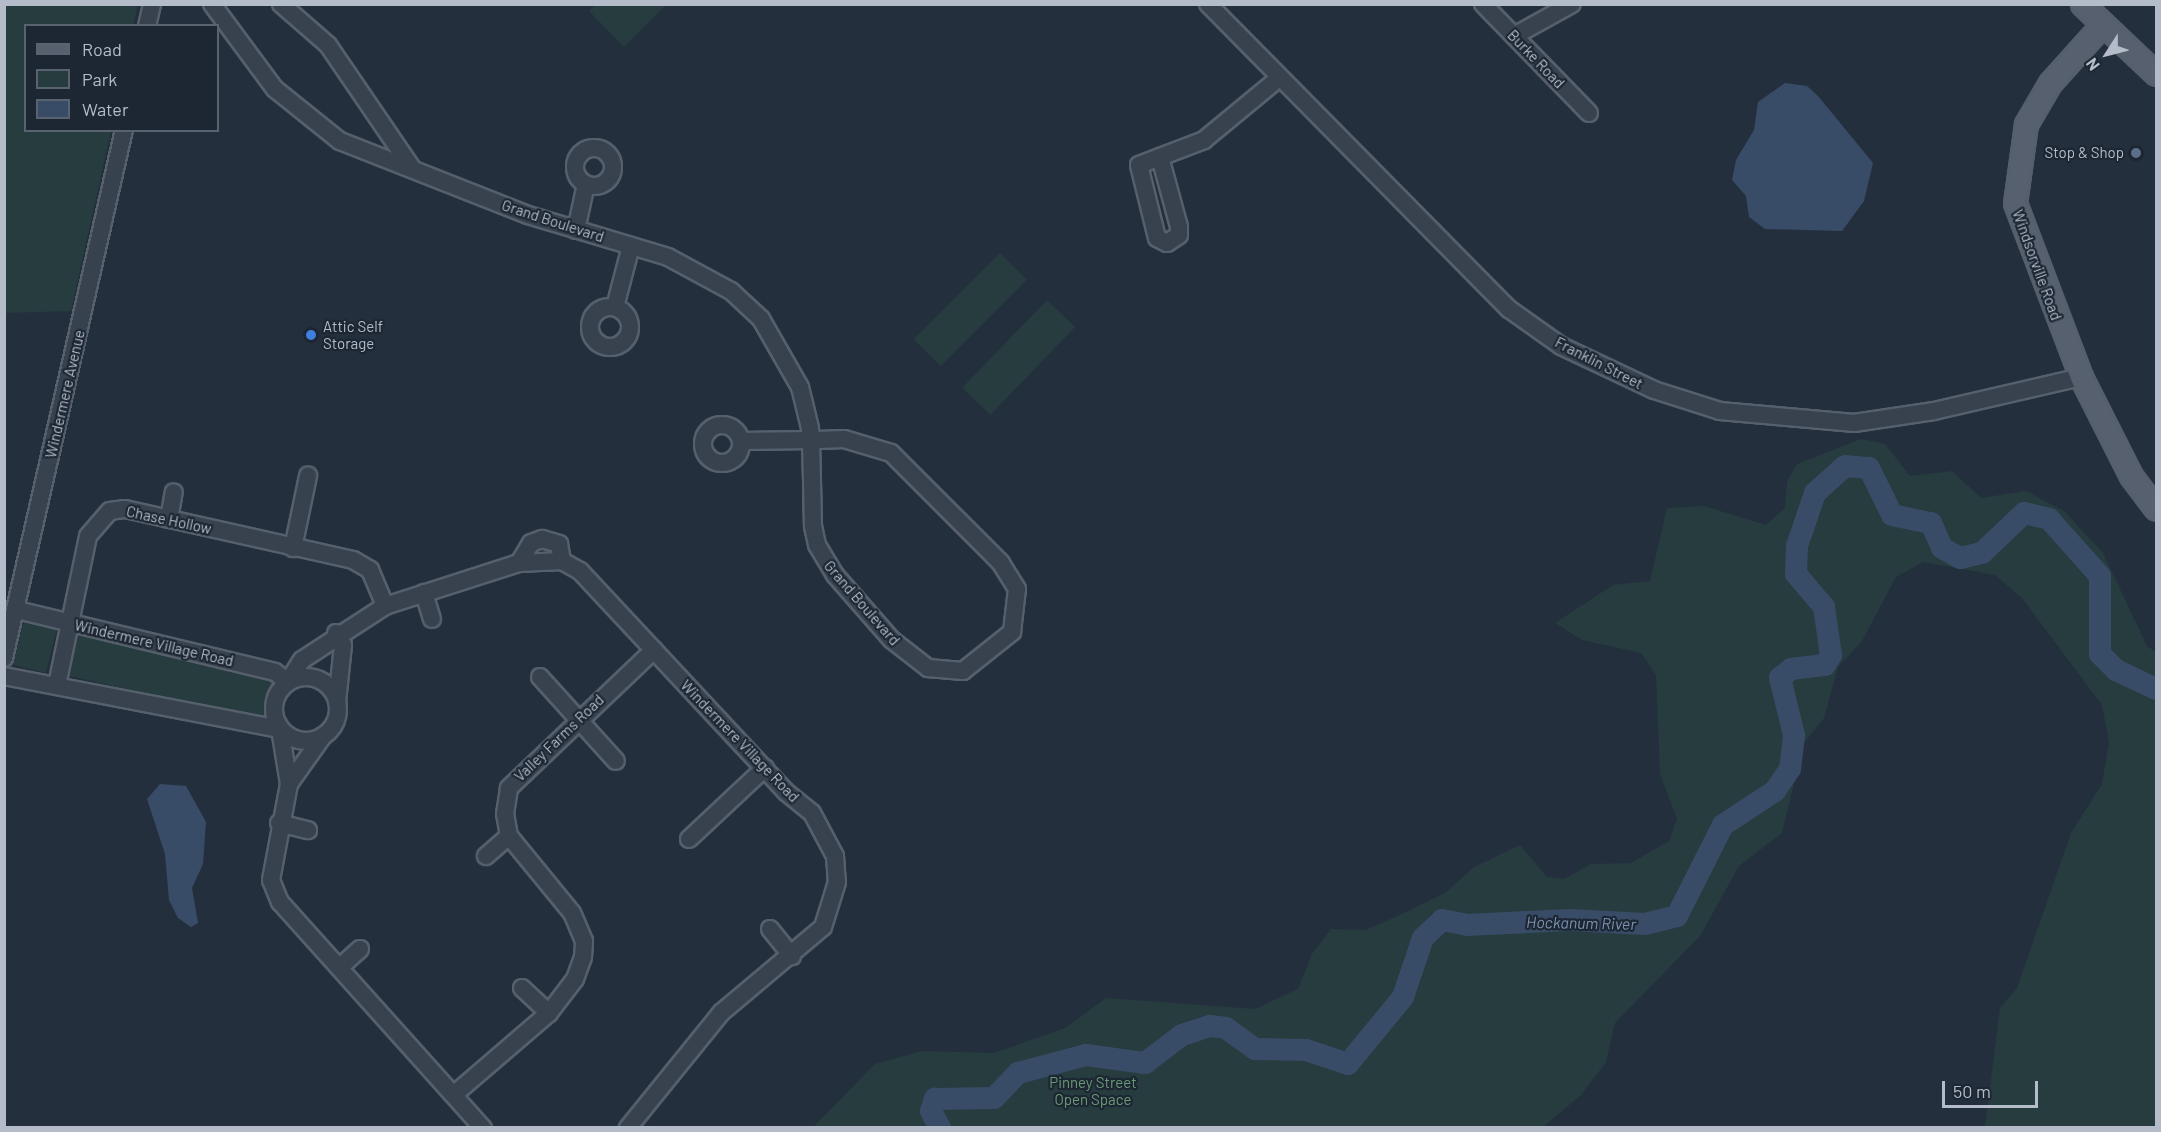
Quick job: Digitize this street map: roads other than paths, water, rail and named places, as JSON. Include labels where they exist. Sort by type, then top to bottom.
[{"type":"main road","points":[[2082,4],[2157,74]]},
{"type":"main road","name":"Windsorville Road","points":[[2103,24],[2037,103],[2014,177],[2021,228],[2081,377],[2131,476],[2157,509]]},
{"type":"street","points":[[147,24],[152,4]]},
{"type":"street","name":"Grand Boulevard","points":[[213,4],[275,90],[309,121],[372,157],[412,168],[576,230],[631,246],[702,273],[761,319],[800,387],[811,440],[813,526],[821,553],[835,575],[892,640],[928,668],[963,671],[988,655],[1012,632],[1017,610],[1017,589],[1001,563],[891,453],[844,439],[811,440]]},
{"type":"street","points":[[281,4],[328,45],[412,168]]},
{"type":"street","name":"Franklin Street","points":[[1208,4],[1509,309],[1561,346],[1654,390],[1720,411],[1854,423],[1934,411],[2081,377]]},
{"type":"street","name":"Burke Road","points":[[1483,4],[1590,113]]},
{"type":"street","points":[[1514,36],[1572,4]]},
{"type":"street","points":[[1160,157],[1204,140],[1279,78]]},
{"type":"street","name":"Windermere Avenue","points":[[4,658],[17,610],[124,132]]},
{"type":"street","points":[[576,230],[586,184]]},
{"type":"street","points":[[615,307],[631,246]]},
{"type":"street","points":[[741,441],[811,440]]},
{"type":"street","points":[[293,548],[308,476]]},
{"type":"street","points":[[170,519],[174,492]]},
{"type":"street","name":"Chase Hollow","points":[[57,685],[68,623],[95,522],[110,511],[126,509],[353,560],[370,570],[385,606]]},
{"type":"street","name":"Windermere Village Road","points":[[289,783],[275,698],[302,660],[336,633],[385,606],[519,563],[562,561],[606,594],[654,650],[765,768],[812,813],[835,856],[834,906],[823,927],[792,956],[721,1013],[628,1128]]},
{"type":"street","points":[[424,593],[432,619]]},
{"type":"street","name":"Windermere Village Road","points":[[17,610],[275,672],[288,682]]},
{"type":"street","name":"Windermere Village Road","points":[[336,633],[343,645],[336,721],[289,783],[279,823],[271,880],[280,902],[457,1092],[483,1128]]},
{"type":"street","name":"Valley Farms Road","points":[[509,836],[504,814],[509,788],[578,718],[654,650]]},
{"type":"street","points":[[4,676],[280,729],[295,740],[323,736]]},
{"type":"street","points":[[540,677],[616,761]]},
{"type":"street","points":[[288,682],[318,679],[337,702]]},
{"type":"street","points":[[689,839],[765,768]]},
{"type":"street","points":[[279,823],[308,830]]},
{"type":"street","points":[[457,1092],[549,1013],[575,980],[584,941],[572,913],[509,836],[486,856]]},
{"type":"street","points":[[770,929],[792,956]]},
{"type":"street","points":[[340,967],[360,949]]},
{"type":"street","points":[[522,988],[549,1013]]},
{"type":"water","points":[[1785,83],[1807,86],[1818,96],[1873,163],[1864,201],[1842,231],[1765,229],[1749,217],[1746,196],[1732,180],[1736,160],[1754,130],[1758,102]]},
{"type":"water","points":[[160,784],[186,786],[206,822],[203,864],[192,888],[198,923],[191,927],[178,918],[169,900],[165,854],[147,799]]},
{"type":"waterway","name":"Hockanum River","points":[[940,1128],[931,1111],[935,1099],[994,1098],[1018,1073],[1086,1055],[1145,1063],[1182,1035],[1210,1026],[1226,1028],[1255,1049],[1306,1050],[1348,1064],[1403,997],[1423,938],[1442,920],[1467,925],[1570,920],[1645,924],[1677,916],[1723,825],[1775,791],[1790,769],[1794,735],[1780,678],[1791,669],[1825,665],[1831,655],[1824,607],[1796,574],[1797,546],[1815,493],[1845,466],[1869,468],[1892,515],[1931,523],[1942,548],[1960,558],[1982,553],[2024,513],[2049,519],[2100,576],[2100,654],[2116,670],[2156,689]]},
{"type":"place","name":"Stop & Shop","points":[[2136,153]]},
{"type":"place","name":"Attic Self Storage","points":[[311,335]]},
{"type":"park label","name":"Pinney Street Open Space","points":[[1093,1090]]}]
